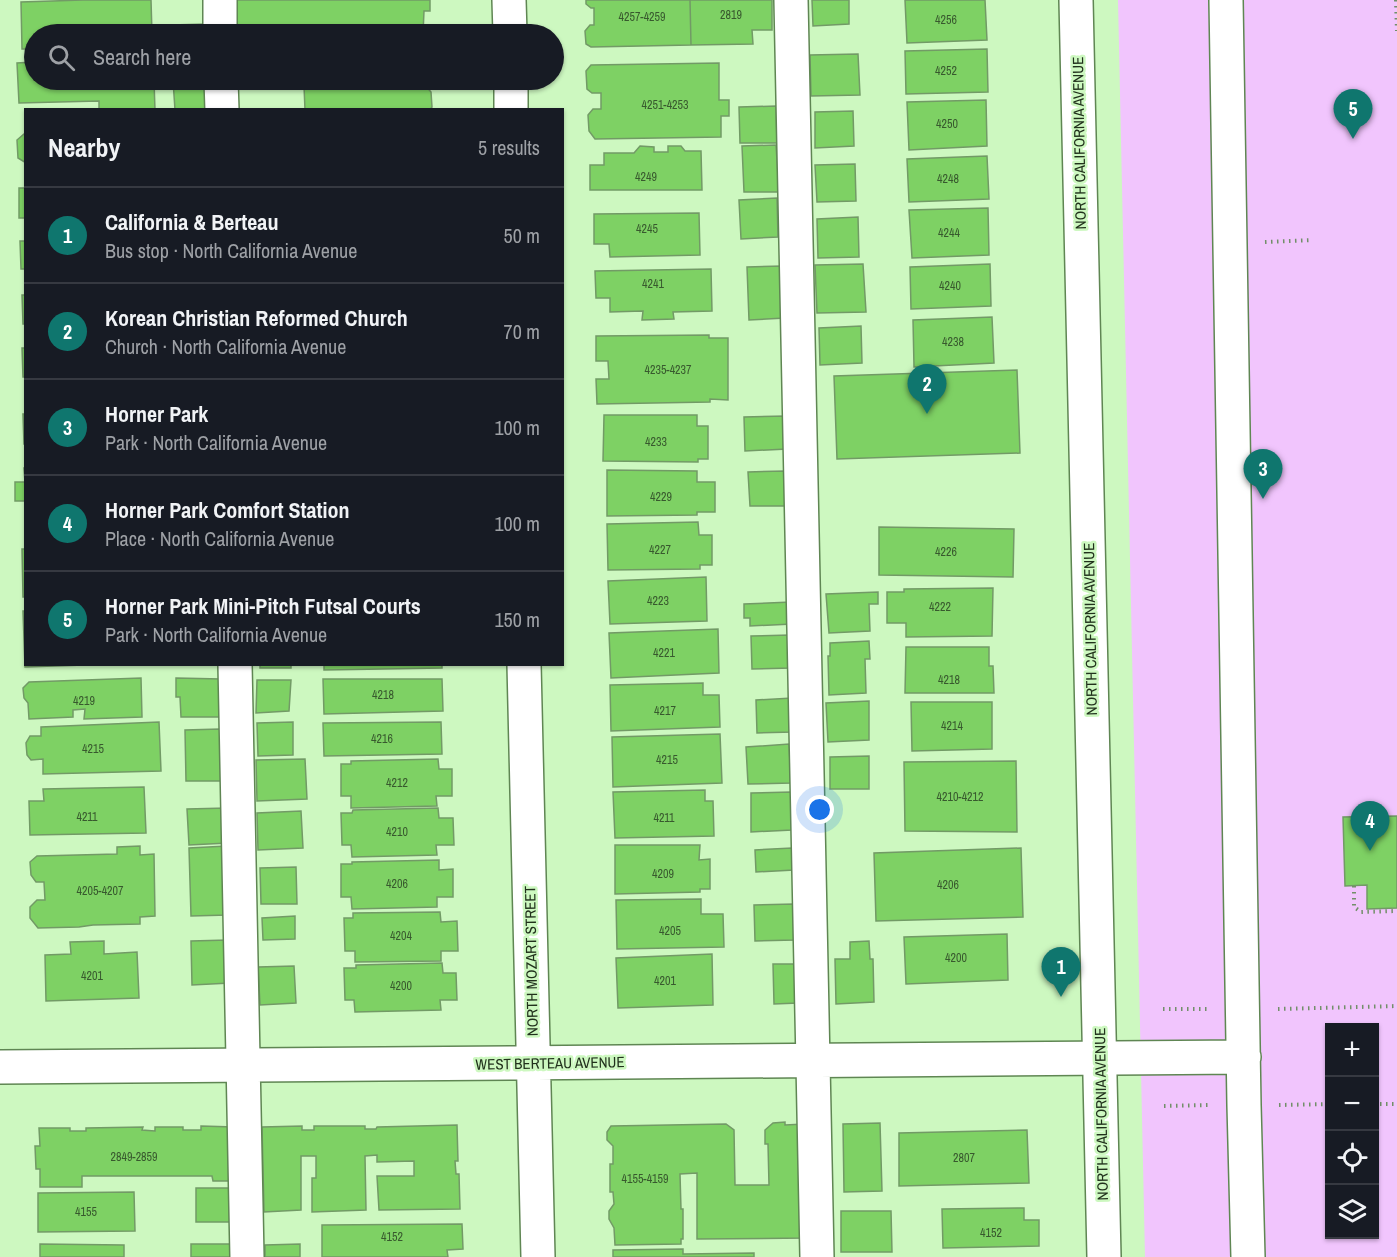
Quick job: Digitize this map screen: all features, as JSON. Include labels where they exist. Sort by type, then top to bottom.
[{"type":"street","points":[[220,0],[220,24]]},
{"type":"street","points":[[509,0],[510,24]]},
{"type":"street","points":[[791,0],[817,1257]]},
{"type":"street","name":"NORTH CALIFORNIA AVENUE","points":[[1076,0],[1104,1257]]},
{"type":"street","points":[[1226,0],[1248,1257]]},
{"type":"street","points":[[221,90],[222,108]]},
{"type":"street","points":[[511,90],[512,108]]},
{"type":"street","points":[[235,666],[248,1257]]},
{"type":"street","name":"NORTH MOZART STREET","points":[[524,666],[538,1257]]},
{"type":"street","name":"WEST BERTEAU AVENUE","points":[[0,1067],[1244,1057]]},
{"type":"path","points":[[1396,0],[1397,32]]},
{"type":"path","points":[[1230,243],[1312,240]]},
{"type":"path","points":[[1354,886],[1354,907],[1361,912],[1397,911]]},
{"type":"path","points":[[1278,1009],[1397,1006]]},
{"type":"path","points":[[1163,1009],[1209,1009]]},
{"type":"path","points":[[1269,1105],[1325,1104]]},
{"type":"path","points":[[1379,1104],[1397,1104]]},
{"type":"path","points":[[1164,1106],[1209,1105]]},
{"type":"shaded area","points":[[1118,0],[1397,0],[1397,1257],[1145,1257]]},
{"type":"building","points":[[151,0],[152,24],[24,24],[24,49],[22,49],[21,2]]},
{"type":"building","points":[[236,0],[430,0],[430,11],[424,11],[423,24],[236,24]]},
{"type":"building","points":[[586,0],[690,0],[691,45],[591,47],[586,44],[585,31],[590,25],[594,25],[594,8],[586,4]]},
{"type":"building","points":[[690,0],[772,0],[772,30],[752,30],[753,44],[691,45]]},
{"type":"building","points":[[812,0],[849,0],[849,24],[813,26]]},
{"type":"building","points":[[905,0],[985,0],[987,40],[907,43]]},
{"type":"building","points":[[987,49],[988,92],[906,94],[905,51]]},
{"type":"building","points":[[858,54],[860,95],[811,96],[810,55]]},
{"type":"building","points":[[17,63],[24,63],[24,90],[154,90],[155,108],[99,108],[99,101],[19,103]]},
{"type":"building","points":[[719,63],[719,100],[729,100],[729,116],[721,116],[721,137],[595,139],[589,131],[588,115],[593,109],[601,109],[601,93],[592,93],[587,89],[586,71],[591,65]]},
{"type":"building","points":[[174,90],[211,90],[212,108],[175,108]]},
{"type":"building","points":[[304,90],[429,90],[431,92],[431,108],[305,108]]},
{"type":"building","points":[[986,100],[987,146],[909,150],[907,102]]},
{"type":"building","points":[[776,106],[777,143],[740,143],[739,107]]},
{"type":"building","points":[[853,111],[854,146],[815,148],[815,112]]},
{"type":"building","points":[[24,134],[24,162],[18,158],[17,140]]},
{"type":"building","points":[[776,145],[779,192],[744,192],[742,146]]},
{"type":"building","points":[[640,146],[654,147],[654,152],[668,152],[668,146],[681,146],[685,151],[701,151],[702,190],[590,190],[590,165],[604,165],[604,153],[634,153]]},
{"type":"building","points":[[987,156],[989,199],[909,202],[907,159]]},
{"type":"building","points":[[855,164],[856,201],[817,202],[815,165]]},
{"type":"building","points":[[19,188],[24,188],[24,218],[19,218]]},
{"type":"building","points":[[777,198],[778,237],[741,239],[739,200]]},
{"type":"building","points":[[988,208],[989,255],[912,258],[909,210]]},
{"type":"building","points":[[699,213],[700,255],[610,257],[609,244],[594,244],[594,214]]},
{"type":"building","points":[[858,217],[859,257],[818,258],[817,219]]},
{"type":"building","points":[[20,241],[24,241],[24,269],[21,269]]},
{"type":"building","points":[[863,264],[866,312],[817,313],[815,265]]},
{"type":"building","points":[[990,264],[991,306],[911,309],[910,267]]},
{"type":"building","points":[[782,266],[785,318],[749,320],[747,267]]},
{"type":"building","points":[[711,269],[712,311],[673,312],[674,319],[642,320],[643,311],[610,312],[610,298],[596,298],[595,271]]},
{"type":"building","points":[[22,295],[24,295],[24,324]]},
{"type":"building","points":[[992,317],[994,363],[914,367],[913,320]]},
{"type":"building","points":[[861,326],[862,363],[820,365],[819,328]]},
{"type":"building","points":[[709,335],[709,338],[728,338],[728,400],[597,404],[596,379],[609,379],[608,361],[596,361],[596,336]]},
{"type":"building","points":[[22,348],[24,348],[24,377]]},
{"type":"building","points":[[1017,370],[1020,453],[837,459],[834,376]]},
{"type":"building","points":[[604,415],[697,415],[697,426],[708,426],[708,459],[698,459],[698,462],[603,461]]},
{"type":"building","points":[[786,416],[787,449],[745,451],[744,417]]},
{"type":"building","points":[[607,470],[697,471],[697,482],[715,482],[715,512],[697,512],[697,515],[607,516]]},
{"type":"building","points":[[785,471],[786,506],[750,506],[748,472]]},
{"type":"building","points":[[15,482],[24,482],[24,501],[15,501]]},
{"type":"building","points":[[698,522],[699,535],[712,535],[712,565],[700,565],[700,569],[608,570],[607,524]]},
{"type":"building","points":[[879,527],[1014,529],[1013,577],[879,575]]},
{"type":"building","points":[[22,549],[24,549],[24,597]]},
{"type":"building","points":[[706,577],[707,621],[610,624],[608,581]]},
{"type":"building","points":[[993,588],[992,636],[906,637],[906,623],[887,623],[887,592],[904,592],[904,589]]},
{"type":"building","points":[[878,592],[878,604],[869,604],[870,631],[829,633],[826,594]]},
{"type":"building","points":[[791,602],[792,624],[750,626],[750,618],[744,618],[744,604]]},
{"type":"building","points":[[718,629],[719,673],[611,678],[609,633]]},
{"type":"building","points":[[790,635],[791,668],[752,669],[751,636]]},
{"type":"building","points":[[869,641],[870,659],[865,659],[866,693],[829,695],[830,643]]},
{"type":"building","points":[[906,647],[989,647],[989,666],[993,666],[994,693],[905,693]]},
{"type":"building","points":[[260,666],[291,666],[291,668],[260,668]]},
{"type":"building","points":[[324,666],[442,666],[442,668],[324,670]]},
{"type":"building","points":[[141,678],[142,717],[84,719],[85,709],[73,710],[73,717],[29,719],[28,703],[24,698],[23,688],[29,682]]},
{"type":"building","points":[[176,678],[221,679],[221,717],[181,717],[180,697],[176,697]]},
{"type":"building","points":[[323,679],[442,679],[443,711],[324,714]]},
{"type":"building","points":[[257,680],[291,680],[289,711],[256,713]]},
{"type":"building","points":[[703,683],[703,695],[719,695],[720,727],[611,731],[610,685]]},
{"type":"building","points":[[792,698],[793,732],[757,733],[756,700]]},
{"type":"building","points":[[869,701],[869,740],[828,742],[826,703]]},
{"type":"building","points":[[911,702],[992,702],[992,749],[912,751]]},
{"type":"building","points":[[159,722],[161,771],[43,774],[43,759],[31,760],[27,755],[26,743],[30,736],[41,736],[41,727]]},
{"type":"building","points":[[293,722],[293,755],[258,756],[257,723]]},
{"type":"building","points":[[441,722],[442,754],[324,756],[323,723]]},
{"type":"building","points":[[220,729],[222,781],[186,781],[185,730]]},
{"type":"building","points":[[720,734],[722,783],[613,787],[612,737]]},
{"type":"building","points":[[789,744],[791,783],[748,784],[746,747]]},
{"type":"building","points":[[869,756],[869,789],[830,789],[830,757]]},
{"type":"building","points":[[305,759],[307,799],[257,801],[256,760]]},
{"type":"building","points":[[438,759],[439,769],[452,769],[452,796],[436,796],[437,806],[351,808],[351,796],[341,796],[341,764],[351,764],[351,761]]},
{"type":"building","points":[[1016,761],[1017,832],[905,831],[904,762]]},
{"type":"building","points":[[144,787],[146,833],[30,835],[29,801],[44,801],[43,789]]},
{"type":"building","points":[[705,790],[705,801],[713,801],[714,836],[615,838],[613,792]]},
{"type":"building","points":[[791,792],[792,830],[751,832],[751,793]]},
{"type":"building","points":[[227,808],[228,843],[189,845],[187,809]]},
{"type":"building","points":[[438,808],[439,818],[453,818],[454,845],[436,845],[437,855],[352,857],[351,845],[342,845],[341,813],[352,813],[353,810]]},
{"type":"building","points":[[301,811],[303,848],[258,850],[257,813]]},
{"type":"building","points":[[1397,816],[1397,908],[1367,909],[1367,885],[1345,886],[1343,817]]},
{"type":"building","points":[[615,845],[700,845],[699,860],[710,859],[710,889],[700,889],[700,892],[615,894]]},
{"type":"building","points":[[140,846],[140,855],[154,854],[155,916],[140,917],[140,924],[38,928],[30,918],[30,907],[37,900],[45,900],[44,882],[36,882],[31,875],[30,862],[37,856],[117,854],[117,847]]},
{"type":"building","points":[[227,846],[228,915],[191,916],[189,848]]},
{"type":"building","points":[[792,848],[794,870],[756,872],[755,850]]},
{"type":"building","points":[[1021,848],[1023,917],[876,921],[874,853]]},
{"type":"building","points":[[439,860],[439,870],[453,869],[453,897],[437,897],[437,907],[352,909],[351,897],[341,897],[341,864]]},
{"type":"building","points":[[296,867],[297,904],[261,904],[260,868]]},
{"type":"building","points":[[701,899],[701,914],[723,914],[724,947],[617,949],[616,900]]},
{"type":"building","points":[[794,904],[795,940],[755,941],[754,905]]},
{"type":"building","points":[[440,912],[441,922],[457,921],[458,951],[441,951],[441,961],[355,962],[355,951],[345,951],[344,918],[353,918],[353,913]]},
{"type":"building","points":[[295,916],[295,939],[263,940],[262,918]]},
{"type":"building","points":[[1007,934],[1008,980],[906,984],[904,937]]},
{"type":"building","points":[[228,940],[230,983],[192,985],[191,941]]},
{"type":"building","points":[[104,941],[104,954],[137,952],[139,998],[46,1001],[45,955],[71,954],[70,942]]},
{"type":"building","points":[[869,941],[870,959],[873,959],[874,1002],[836,1004],[835,959],[850,959],[850,942]]},
{"type":"building","points":[[712,954],[713,1005],[618,1008],[616,958]]},
{"type":"building","points":[[442,963],[443,973],[456,973],[457,1000],[440,1000],[441,1010],[355,1012],[354,1000],[345,1000],[344,968],[356,968],[356,965]]},
{"type":"building","points":[[773,964],[796,964],[798,1003],[774,1004]]},
{"type":"building","points":[[294,966],[296,1003],[260,1005],[258,967]]},
{"type":"building","points":[[785,1122],[785,1125],[804,1124],[806,1238],[697,1239],[697,1173],[680,1174],[681,1209],[683,1209],[681,1244],[615,1245],[614,1228],[609,1219],[609,1211],[614,1204],[613,1192],[610,1192],[610,1164],[613,1164],[613,1146],[607,1140],[607,1132],[611,1126],[726,1124],[734,1130],[735,1185],[769,1185],[768,1144],[765,1144],[765,1130],[773,1123]]},
{"type":"building","points":[[880,1123],[882,1191],[844,1192],[843,1124]]},
{"type":"building","points":[[457,1125],[458,1161],[455,1161],[456,1174],[459,1174],[460,1209],[379,1210],[377,1176],[414,1176],[414,1161],[377,1162],[377,1155],[365,1156],[366,1210],[312,1212],[312,1178],[316,1178],[316,1156],[301,1156],[301,1210],[264,1212],[262,1127],[302,1126],[302,1130],[314,1130],[314,1126],[365,1126],[365,1129],[376,1129],[377,1127]]},
{"type":"building","points":[[201,1126],[234,1127],[234,1181],[213,1181],[212,1176],[82,1176],[82,1187],[40,1187],[40,1169],[36,1169],[35,1146],[40,1146],[39,1128],[70,1128],[70,1131],[86,1131],[86,1128],[143,1127],[142,1130],[155,1131],[155,1127],[183,1127],[183,1130],[201,1130]]},
{"type":"building","points":[[1027,1130],[1029,1183],[899,1186],[899,1133]]},
{"type":"building","points":[[196,1188],[232,1188],[232,1222],[196,1222]]},
{"type":"building","points":[[134,1192],[135,1231],[38,1232],[38,1193]]},
{"type":"building","points":[[1024,1208],[1024,1220],[1039,1220],[1039,1246],[943,1248],[942,1209]]},
{"type":"building","points":[[841,1211],[891,1211],[892,1252],[841,1252]]},
{"type":"building","points":[[462,1224],[463,1249],[447,1250],[448,1257],[322,1257],[322,1225]]},
{"type":"building","points":[[40,1244],[124,1245],[124,1257],[40,1257]]},
{"type":"building","points":[[191,1244],[231,1244],[231,1257],[191,1257]]},
{"type":"building","points":[[300,1244],[300,1257],[265,1257],[265,1245]]},
{"type":"building","points":[[683,1249],[683,1254],[754,1253],[754,1257],[613,1257],[613,1250]]},
{"type":"place","name":"Horner Park Mini-Pitch Futsal Courts","points":[[1353,139]]},
{"type":"place","name":"Korean Christian Reformed Church","points":[[927,414]]},
{"type":"place","name":"Horner Park","points":[[1263,499]]},
{"type":"place","name":"Horner Park Comfort Station","points":[[1370,851]]},
{"type":"place","name":"California & Berteau","points":[[1061,997]]}]
